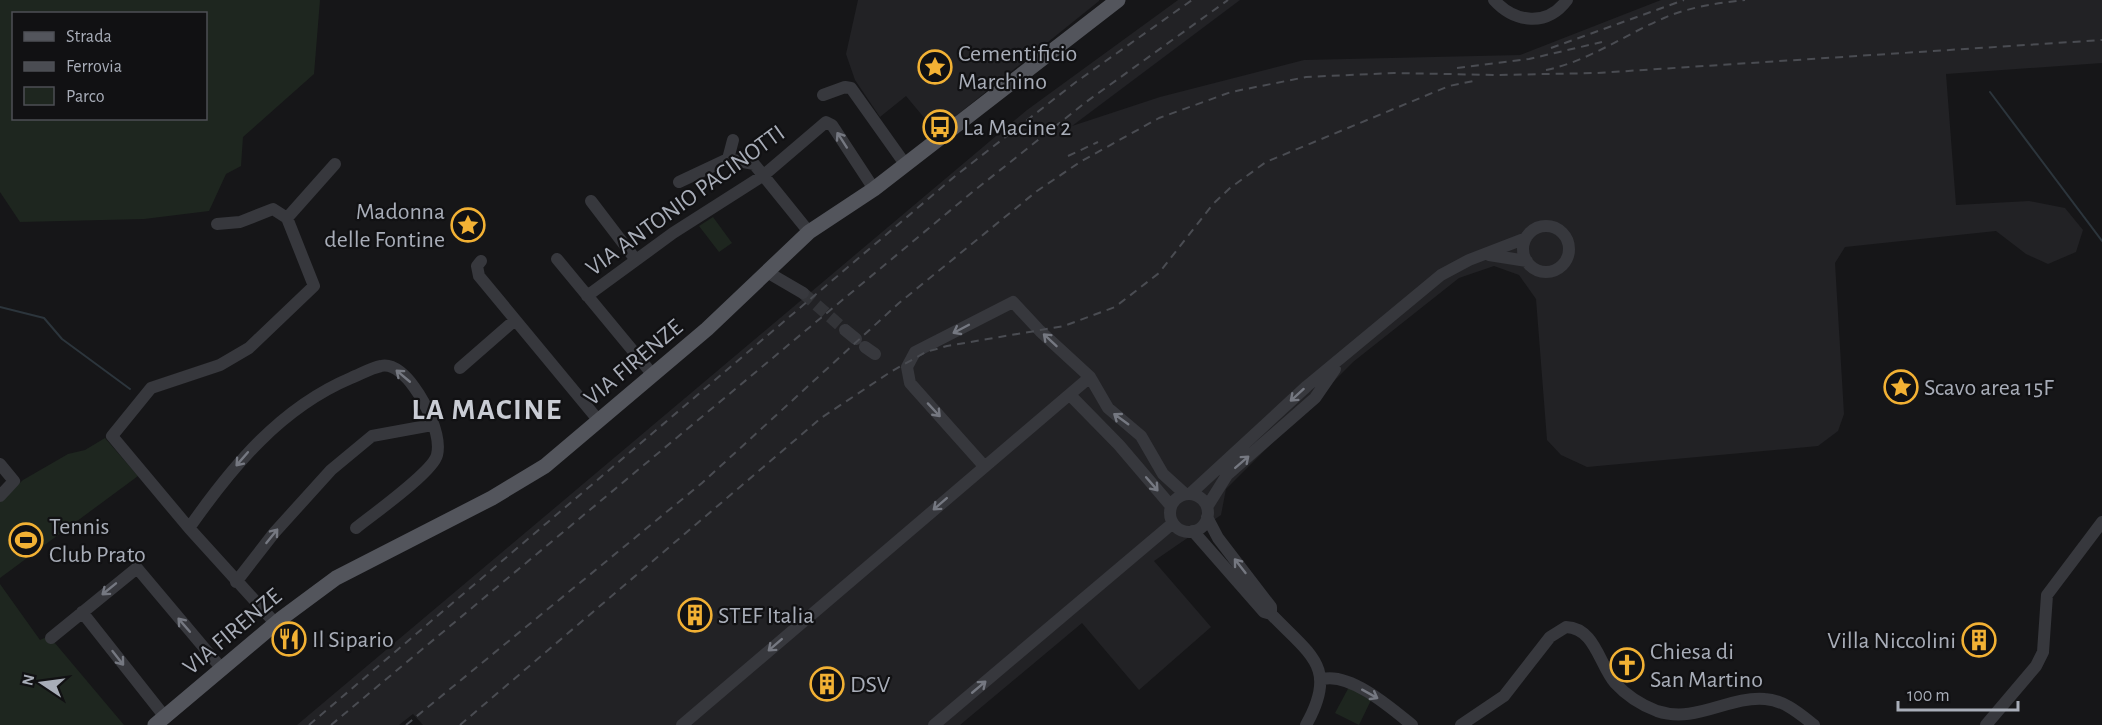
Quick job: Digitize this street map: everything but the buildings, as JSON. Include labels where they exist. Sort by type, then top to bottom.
[{"type":"main road","name":"VIA FIRENZE","points":[[160,721],[276,624],[336,578],[492,498],[545,466],[653,375],[809,232],[874,189],[1118,0]]},
{"type":"street","points":[[1494,0],[1504,12],[1523,20],[1554,13],[1567,0]]},
{"type":"street","points":[[823,95],[845,87],[851,88],[905,164]]},
{"type":"street","name":"VIA ANTONIO PACINOTTI","points":[[587,296],[636,260],[764,175],[829,122],[874,189]]},
{"type":"street","points":[[728,159],[733,140]]},
{"type":"street","points":[[679,182],[728,159],[754,164],[809,232]]},
{"type":"street","points":[[287,218],[335,164]]},
{"type":"street","points":[[591,201],[636,260]]},
{"type":"street","points":[[217,224],[240,222],[273,209],[287,218],[314,286],[249,348],[220,365],[151,388],[112,436],[236,582],[276,624]]},
{"type":"street","points":[[1171,506],[1306,386],[1343,358],[1441,275],[1469,260],[1488,255],[1526,238],[1540,227],[1552,227],[1565,237],[1569,250],[1564,262],[1548,272],[1536,270],[1527,261],[1523,249],[1526,238]]},
{"type":"street","points":[[1488,255],[1527,261]]},
{"type":"street","points":[[556,259],[653,375]]},
{"type":"street","points":[[481,261],[477,266],[478,276],[598,421]]},
{"type":"street","points":[[767,272],[803,293]]},
{"type":"street","points":[[984,466],[910,383],[907,375],[909,362],[920,349],[1013,302],[1040,331],[1090,377],[1108,408],[1141,436],[1163,474],[1187,494],[1200,498],[1218,538],[1271,607],[1271,614]]},
{"type":"street","points":[[460,368],[515,320]]},
{"type":"street","points":[[846,330],[865,346]]},
{"type":"street","points":[[1070,395],[1119,446],[1171,506],[1173,523],[1182,530],[1193,531],[1202,526],[1227,476],[1315,399],[1343,358]]},
{"type":"street","points":[[189,528],[244,455],[276,424],[340,382],[382,366],[391,367],[412,383],[432,425],[438,444],[437,455],[432,464],[356,528]]},
{"type":"street","points":[[682,725],[1090,377]]},
{"type":"street","points":[[236,582],[274,533],[331,470],[372,436],[432,425]]},
{"type":"street","points":[[1119,446],[1128,439],[1141,436]]},
{"type":"street","points":[[0,464],[14,481],[0,496]]},
{"type":"street","points":[[1986,725],[2036,666],[2043,652],[2047,595],[2102,522]]},
{"type":"street","points":[[934,725],[1173,523]]},
{"type":"street","points":[[1193,531],[1264,612],[1271,614],[1316,664],[1323,678],[1321,695],[1306,725]]},
{"type":"street","points":[[51,638],[136,568],[222,669]]},
{"type":"street","points":[[82,612],[160,721]]},
{"type":"street","points":[[1461,725],[1504,696],[1550,637],[1566,627],[1578,629],[1591,640],[1614,681],[1626,694],[1656,711],[1688,716],[1765,699],[1785,705],[1814,725]]},
{"type":"street","points":[[1323,678],[1332,676],[1373,695],[1412,725]]},
{"type":"shaded area","name":"Cementificio Marchino","points":[[858,0],[1099,1],[936,132],[906,96],[880,117],[855,80],[846,54]]},
{"type":"shaded area","points":[[1178,0],[1240,0],[1072,126],[1160,97],[1304,60],[1520,55],[1661,0],[2102,0],[2102,63],[1946,74],[1956,205],[2029,201],[2065,208],[2083,230],[2076,252],[2048,264],[2026,254],[1996,231],[1845,247],[1835,263],[1844,414],[1838,431],[1818,446],[1587,467],[1561,455],[1547,440],[1536,299],[1519,275],[1494,266],[1459,278],[1353,362],[1226,489],[1221,515],[1154,561],[1211,627],[1139,690],[1082,623],[960,725],[423,725],[413,714],[399,725],[297,725],[1027,110]]},
{"type":"green space","points":[[0,0],[320,0],[314,74],[243,137],[241,166],[226,174],[209,211],[144,219],[20,222],[0,192]]},
{"type":"green space","points":[[713,217],[732,243],[719,252],[699,226]]},
{"type":"green space","name":"Tennis Club Prato","points":[[105,438],[138,476],[0,578],[0,502],[23,480],[68,454],[85,450]]},
{"type":"green space","name":"Tennis Club Prato","points":[[0,584],[40,640],[49,636],[124,725],[0,725]]},
{"type":"green space","points":[[1349,687],[1372,698],[1359,725],[1335,713]]},
{"type":"waterway","points":[[1990,92],[2102,241]]},
{"type":"waterway","points":[[0,307],[44,318],[62,339],[130,389]]},
{"type":"tunnel","points":[[803,293],[845,330]]},
{"type":"railway","points":[[309,725],[954,177],[1076,82],[1192,0]]},
{"type":"railway","points":[[331,725],[970,194],[1086,102],[1228,0]]},
{"type":"railway","points":[[1551,48],[1684,0]]},
{"type":"railway","points":[[1546,70],[1592,54],[1674,14],[1704,6],[1745,0]]},
{"type":"railway","points":[[406,725],[702,483],[899,303],[1037,191],[1080,162],[1159,118],[1231,92],[1306,77],[1394,73],[1498,75],[1597,73],[2102,40]]},
{"type":"railway","points":[[1457,68],[1529,59],[1602,42]]},
{"type":"railway","points":[[460,725],[821,418],[892,371],[926,352],[947,346],[1064,326],[1115,307],[1159,273],[1213,204],[1230,188],[1266,162],[1449,86],[1478,80]]},
{"type":"railway","points":[[1068,156],[1098,142]]},
{"type":"place","name":"Cementificio Marchino","points":[[935,67]]},
{"type":"place","name":"La Macine 2","points":[[940,127]]},
{"type":"place","name":"Madonna delle Fontine","points":[[468,225]]},
{"type":"place","name":"Scavo area 15F","points":[[1901,387]]},
{"type":"place","name":"Tennis Club Prato","points":[[26,540]]},
{"type":"place","name":"STEF Italia","points":[[695,615]]},
{"type":"place","name":"Il Sipario","points":[[289,639]]},
{"type":"place","name":"Villa Niccolini","points":[[1979,640]]},
{"type":"place","name":"Chiesa di San Martino","points":[[1627,665]]},
{"type":"place","name":"DSV","points":[[827,684]]},
{"type":"district","name":"LA MACINE","points":[[487,409]]}]
